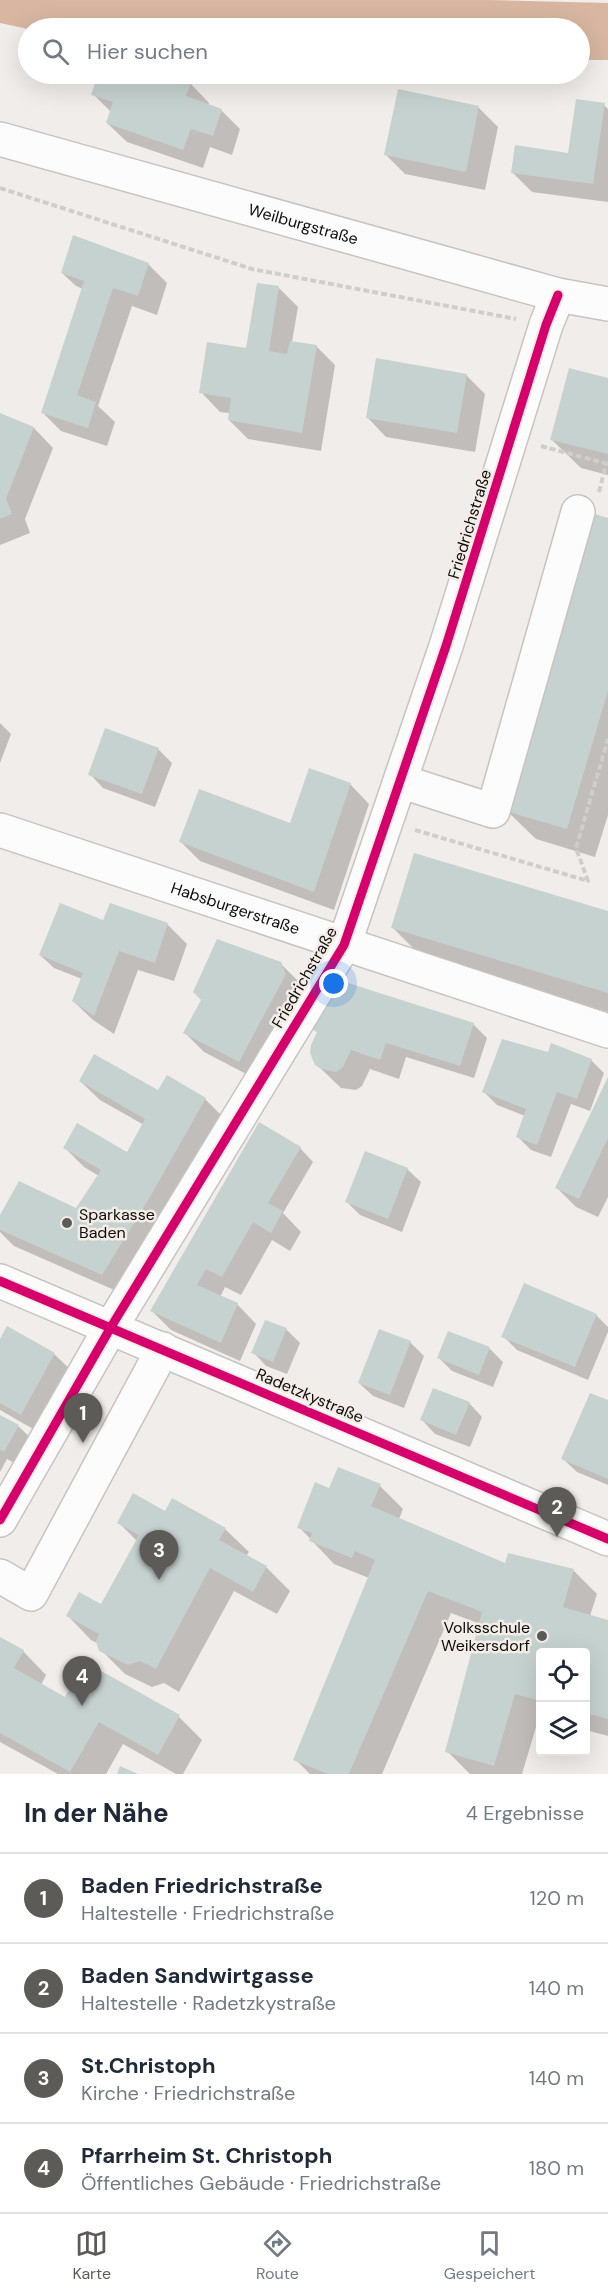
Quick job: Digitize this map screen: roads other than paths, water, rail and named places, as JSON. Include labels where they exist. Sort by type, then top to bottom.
[{"type":"street","name":"Weilburgstraße","points":[[0,139],[552,310],[608,304]]},
{"type":"street","name":"Friedrichstraße","points":[[0,1520],[111,1327],[344,945],[446,646],[552,310]]},
{"type":"street","points":[[400,781],[493,811],[578,512]]},
{"type":"street","name":"Habsburgerstraße","points":[[0,830],[608,1031]]},
{"type":"street","name":"Radetzkystraße","points":[[0,1281],[608,1539]]},
{"type":"street","points":[[0,1576],[31,1594],[164,1349]]},
{"type":"place","name":"Sparkasse Baden","points":[[67,1223]]},
{"type":"place","name":"Baden Friedrichstraße","points":[[83,1443]]},
{"type":"place","name":"Baden Sandwirtgasse","points":[[557,1537]]},
{"type":"place","name":"St.Christoph","points":[[159,1580]]},
{"type":"place","name":"Volksschule Weikersdorf","points":[[542,1636]]},
{"type":"place","name":"Pfarrheim St. Christoph","points":[[82,1706]]}]
